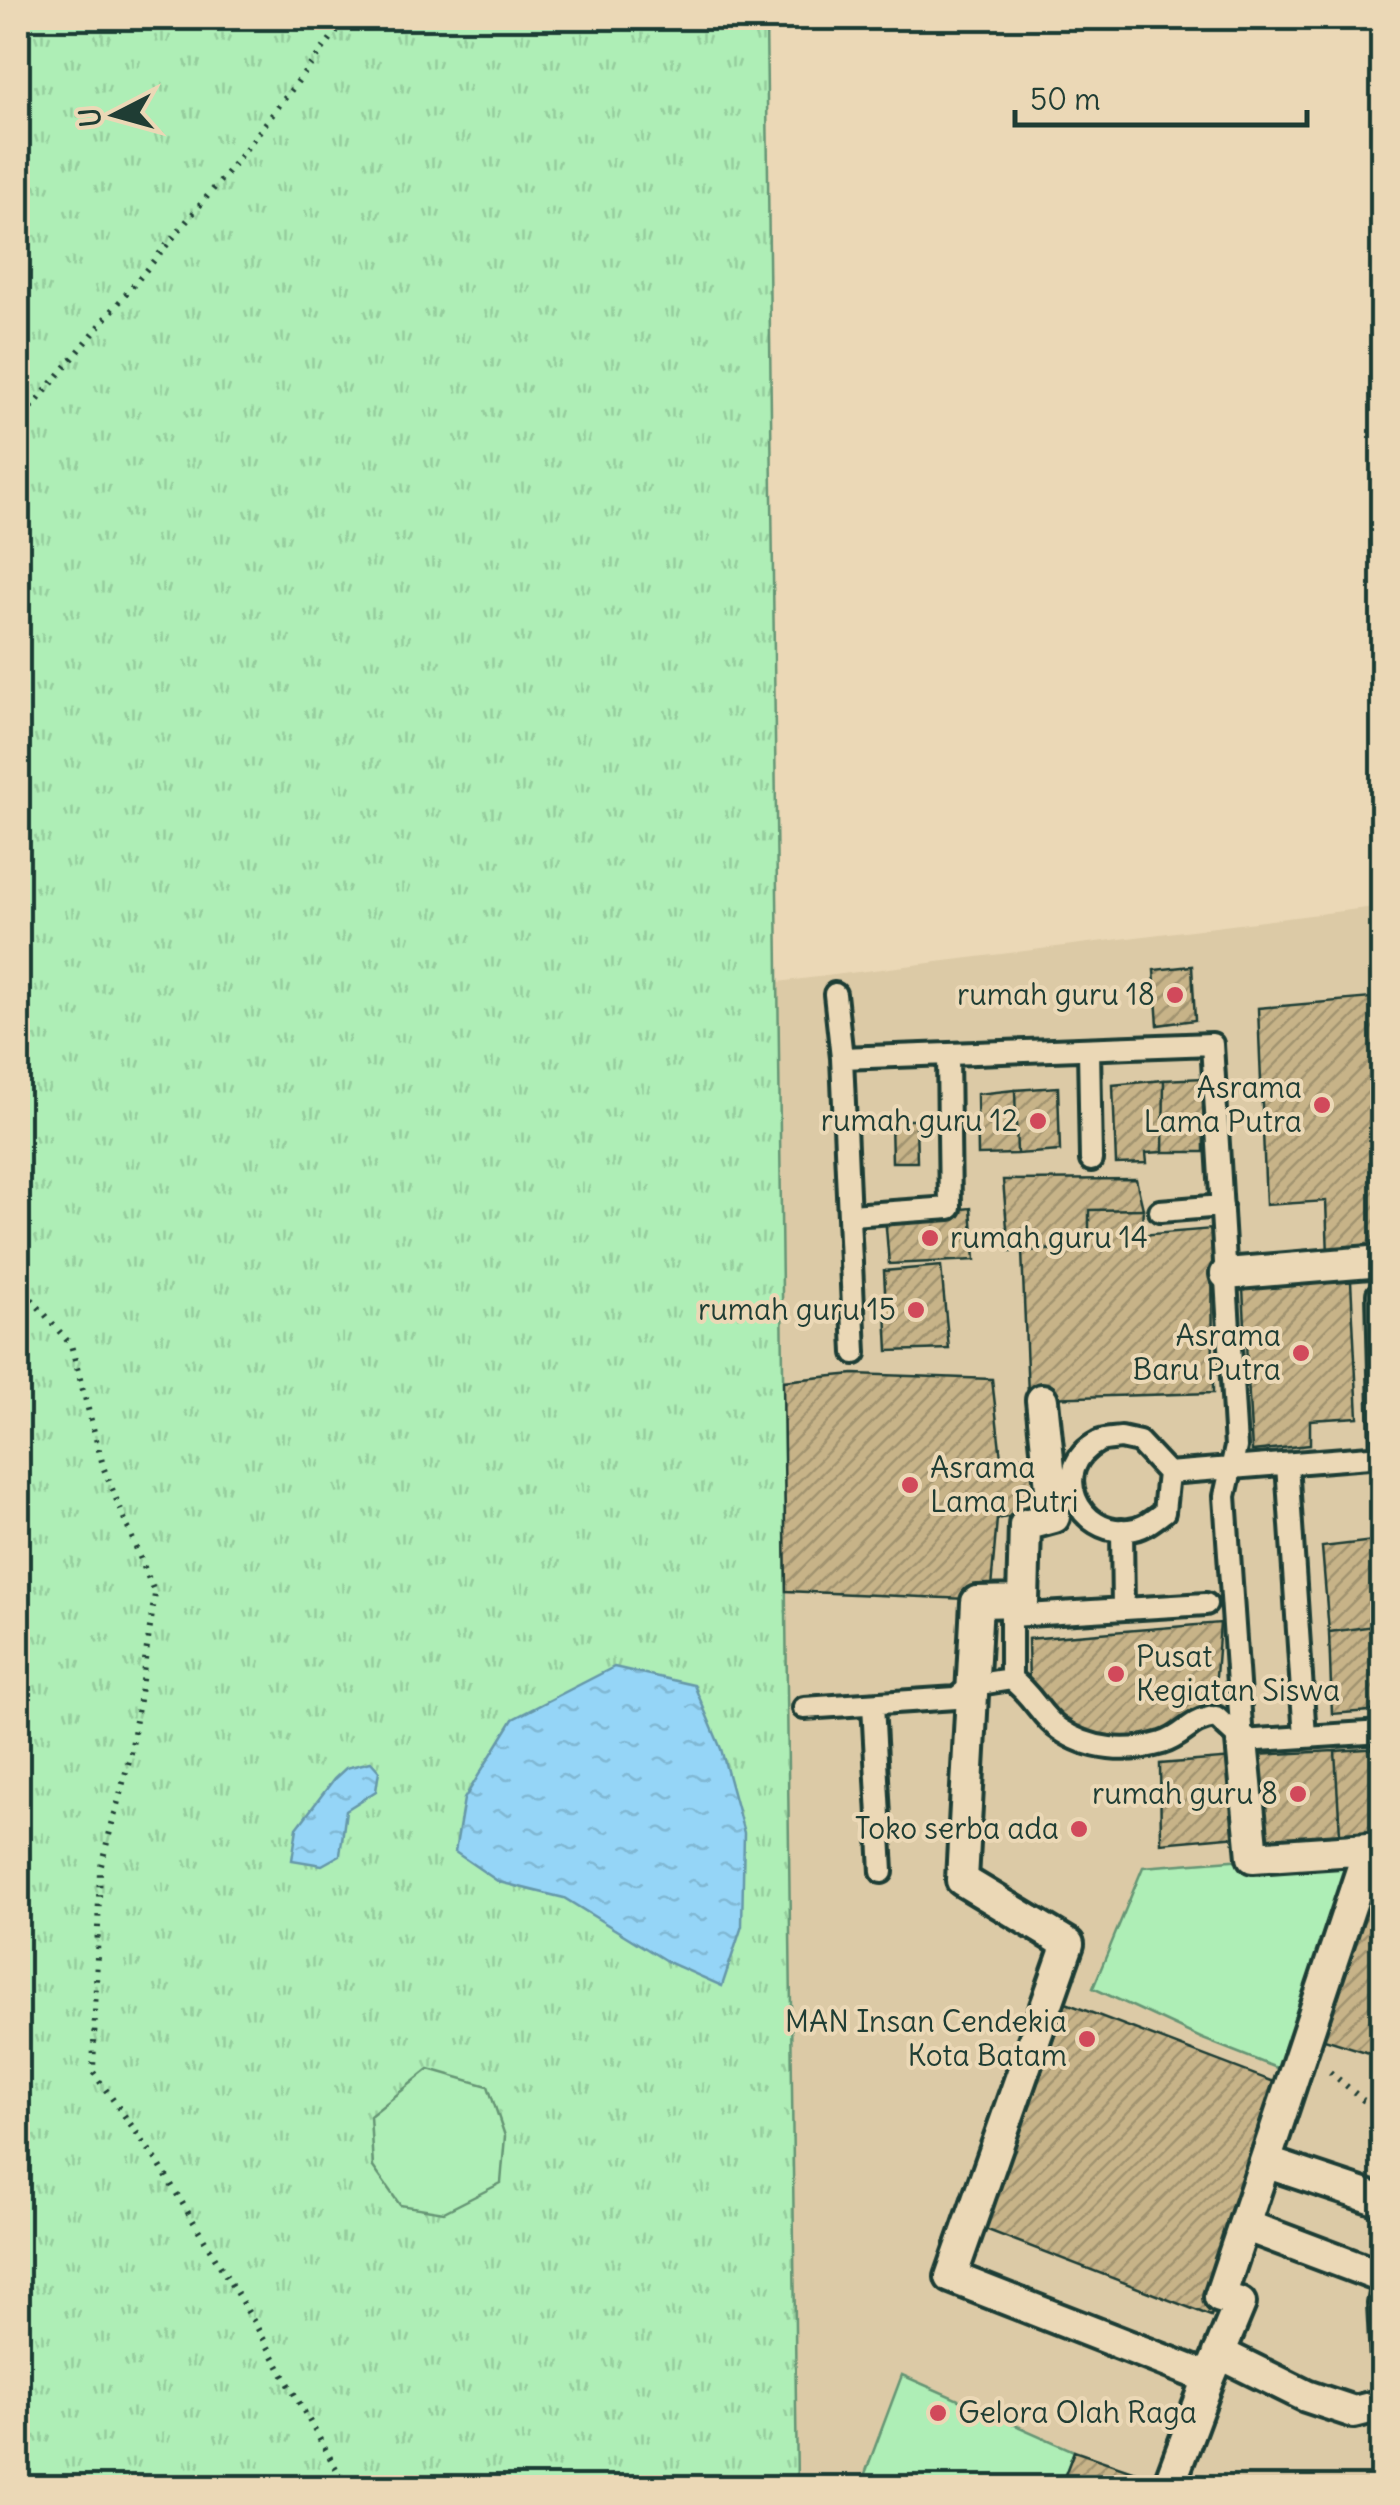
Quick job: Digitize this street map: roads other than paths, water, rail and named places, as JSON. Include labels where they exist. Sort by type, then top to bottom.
[{"type":"street","points":[[1226,1274],[1382,1261]]},
{"type":"street","points":[[1042,1400],[1054,1517],[1024,1525],[1024,1601],[976,1602],[962,1880],[1068,1944],[950,2277],[1354,2412],[1382,2405]]},
{"type":"street","points":[[1168,2488],[1240,2303],[1220,2297],[1369,1850],[1253,1857],[1242,1741]]},
{"type":"street","points":[[1265,2162],[1382,2201]]},
{"type":"street","points":[[1244,2225],[1382,2277]]},
{"type":"lane","points":[[835,994],[842,1058],[856,1353]]},
{"type":"lane","points":[[842,1058],[1212,1044],[1236,1446],[1225,1496],[1242,1741]]},
{"type":"lane","points":[[1089,1049],[1091,1160]]},
{"type":"lane","points":[[851,1215],[950,1208],[948,1055]]},
{"type":"lane","points":[[1160,1212],[1222,1206]]},
{"type":"lane","points":[[1168,1474],[1382,1455],[1378,1294]]},
{"type":"lane","points":[[1121,1438],[1139,1442],[1168,1474],[1164,1512],[1145,1526],[1122,1530],[1088,1517],[1073,1498],[1071,1475],[1080,1459],[1098,1442],[1121,1438]]},
{"type":"lane","points":[[1287,1464],[1305,1737]]},
{"type":"lane","points":[[1122,1530],[1122,1609]]},
{"type":"lane","points":[[1012,1679],[1011,1616],[1206,1604]]},
{"type":"lane","points":[[804,1708],[956,1698],[973,1685],[1012,1679],[1028,1691],[1058,1729],[1100,1747],[1136,1751],[1177,1738],[1196,1720],[1216,1718],[1242,1741],[1382,1732]]},
{"type":"lane","points":[[873,1704],[882,1872]]},
{"type":"lane","points":[[1382,2287],[1382,2361]]},
{"type":"water","points":[[614,1667],[694,1685],[721,1749],[744,1833],[742,1926],[722,1986],[668,1962],[564,1898],[499,1882],[455,1852],[464,1799],[513,1719]]},
{"type":"water","points":[[371,1762],[379,1771],[376,1791],[346,1810],[340,1855],[322,1865],[292,1860],[297,1828],[334,1779],[346,1768]]},
{"type":"place","name":"rumah guru 18","points":[[1175,995]]},
{"type":"place","name":"Asrama Lama Putra","points":[[1322,1105]]},
{"type":"place","name":"rumah guru 12","points":[[1038,1121]]},
{"type":"place","name":"rumah guru 14","points":[[930,1238]]},
{"type":"place","name":"rumah guru 15","points":[[916,1310]]},
{"type":"place","name":"Asrama Baru Putra","points":[[1301,1353]]},
{"type":"place","name":"Asrama Lama Putri","points":[[910,1485]]},
{"type":"place","name":"Pusat Kegiatan Siswa","points":[[1116,1674]]},
{"type":"place","name":"rumah guru 8","points":[[1298,1794]]},
{"type":"place","name":"Toko serba ada","points":[[1079,1829]]},
{"type":"place","name":"MAN Insan Cendekia Kota Batam","points":[[1087,2039]]},
{"type":"place","name":"Gelora Olah Raga","points":[[938,2413]]}]
